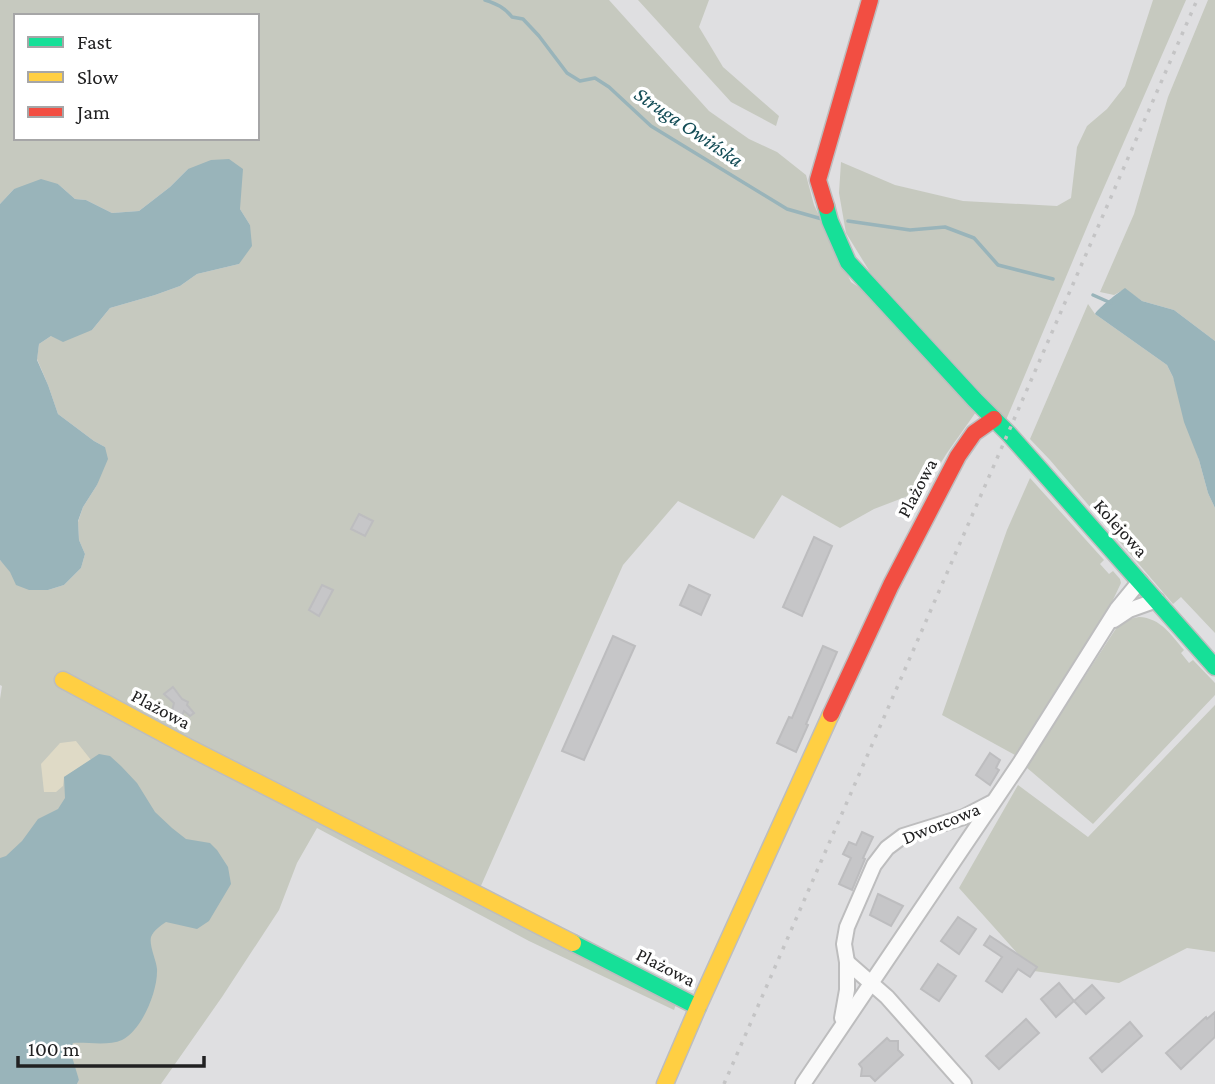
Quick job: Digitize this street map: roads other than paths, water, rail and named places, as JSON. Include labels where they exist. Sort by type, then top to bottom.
[{"type":"street","name":"Kolejowa","points":[[870,0],[818,180],[830,220],[848,262],[994,419],[1215,667]]},
{"type":"street","name":"Plażowa","points":[[63,680],[188,747],[698,1007],[903,560],[965,445],[974,433],[994,419]]},
{"type":"street","name":"Dworcowa","points":[[803,1084],[995,800],[1117,609],[1140,581]]},
{"type":"street","name":"Dworcowa","points":[[1110,623],[1129,610],[1157,600]]},
{"type":"street","name":"Dworcowa","points":[[839,1029],[847,996],[844,944],[847,927],[880,856],[903,836],[957,820],[995,800]]},
{"type":"street","points":[[957,820],[965,826],[968,838]]},
{"type":"street","points":[[847,962],[867,967],[884,965]]},
{"type":"street","points":[[847,962],[887,997],[964,1084]]},
{"type":"street","points":[[665,1084],[698,1007]]},
{"type":"water","points":[[229,159],[243,169],[240,209],[250,225],[252,246],[239,264],[197,274],[180,286],[110,308],[92,330],[63,342],[51,336],[39,344],[37,360],[58,414],[105,447],[108,459],[78,521],[79,540],[85,554],[81,568],[64,585],[48,590],[29,590],[16,585],[0,560],[0,204],[14,189],[41,179],[58,184],[75,199],[86,200],[112,213],[139,211],[188,169],[211,160]]},
{"type":"water","points":[[1125,288],[1142,301],[1174,310],[1215,341],[1215,508],[1167,365],[1095,314]]},
{"type":"water","points":[[99,754],[110,756],[121,766],[137,783],[155,812],[172,828],[186,839],[210,843],[228,867],[231,884],[209,921],[197,929],[166,922],[154,932],[151,941],[157,978],[152,998],[142,1019],[129,1035],[117,1042],[73,1043],[70,1050],[79,1080],[77,1084],[0,1084],[0,858],[22,841],[38,819],[58,809],[65,798],[64,777]]},
{"type":"waterway","name":"Struga Owińska","points":[[485,0],[500,6],[512,17],[523,19],[567,73],[580,81],[595,78],[609,87],[651,126],[787,209],[822,219]]},
{"type":"waterway","points":[[848,221],[910,230],[945,227],[974,238],[998,265],[1053,279]]},
{"type":"waterway","points":[[1093,295],[1111,303]]},
{"type":"railway","points":[[724,1084],[1197,0]]}]
